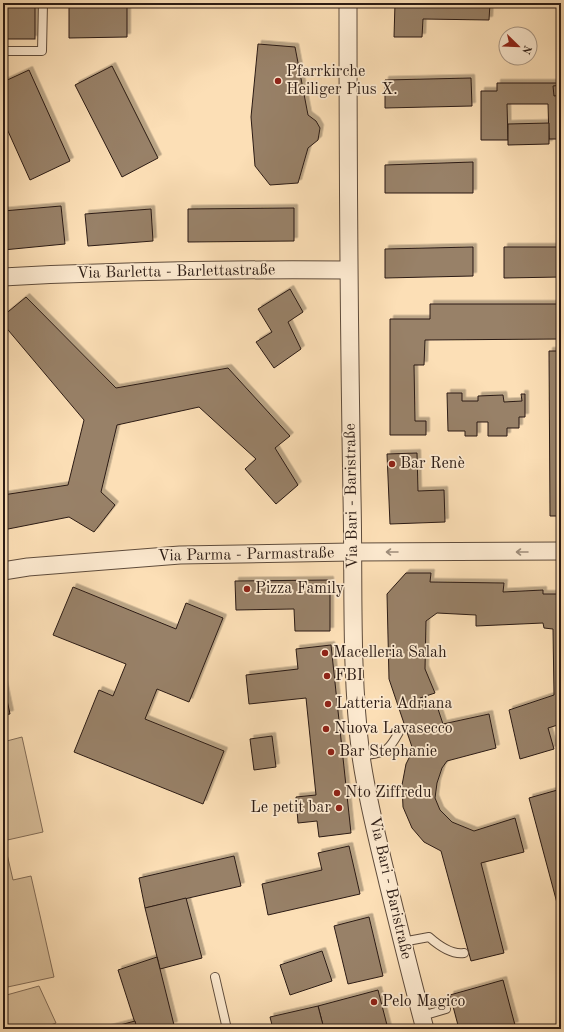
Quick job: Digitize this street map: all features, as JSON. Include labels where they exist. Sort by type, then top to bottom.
[{"type":"street","name":"Via Bari - Baristraße","points":[[348,3],[348,270],[354,668],[361,756],[373,822],[423,1022]]},
{"type":"street","name":"Via Barletta - Barlettastraße","points":[[3,277],[211,270],[348,270]]},
{"type":"street","name":"Via Parma - Parmastraße","points":[[3,571],[28,567],[180,555],[352,552],[561,552]]},
{"type":"lane","points":[[3,51],[42,51],[43,3]]},
{"type":"lane","points":[[361,756],[385,752],[393,743],[399,732]]},
{"type":"lane","points":[[402,942],[429,937],[441,947],[458,953],[464,952]]},
{"type":"lane","points":[[215,977],[227,1029]]},
{"type":"lane","points":[[423,1022],[446,1009]]},
{"type":"shaded area","points":[[22,737],[43,832],[3,841],[3,742]]},
{"type":"shaded area","points":[[7,854],[13,880],[31,876],[54,977],[3,988],[3,855]]},
{"type":"shaded area","points":[[39,986],[56,1023],[40,1029],[3,1029],[3,996]]},
{"type":"building","points":[[3,3],[35,3],[35,39],[3,39]]},
{"type":"building","points":[[69,3],[127,3],[127,37],[69,38]]},
{"type":"building","points":[[395,3],[490,3],[489,20],[423,19],[422,37],[394,37]]},
{"type":"building","name":"Pfarrkirche Heiliger Pius X.","points":[[258,44],[295,47],[308,115],[316,121],[320,128],[318,140],[308,148],[298,183],[270,185],[255,166],[251,117]]},
{"type":"building","points":[[112,66],[158,158],[122,177],[75,85]]},
{"type":"building","points":[[29,70],[70,161],[30,180],[3,120],[3,82]]},
{"type":"building","points":[[471,78],[472,106],[385,108],[385,80]]},
{"type":"building","points":[[497,83],[558,83],[558,93],[561,93],[561,139],[549,139],[548,104],[507,104],[508,140],[481,140],[481,91],[497,91]]},
{"type":"building","points":[[561,85],[561,95],[554,96],[553,86]]},
{"type":"building","points":[[549,123],[549,144],[508,145],[508,124]]},
{"type":"building","points":[[473,162],[473,193],[385,193],[385,165]]},
{"type":"building","points":[[61,206],[65,244],[3,250],[3,211]]},
{"type":"building","points":[[294,208],[294,241],[188,242],[188,209]]},
{"type":"building","points":[[151,209],[153,241],[88,246],[85,214]]},
{"type":"building","points":[[473,247],[473,276],[385,278],[385,249]]},
{"type":"building","points":[[504,247],[561,247],[561,277],[504,278]]},
{"type":"building","points":[[290,289],[303,312],[288,322],[301,349],[274,368],[256,342],[272,332],[258,309]]},
{"type":"building","points":[[26,297],[116,388],[228,368],[290,436],[275,448],[298,485],[276,504],[245,469],[256,459],[199,407],[117,425],[101,492],[115,505],[94,532],[69,517],[3,530],[3,495],[68,485],[84,420],[3,324],[3,316]]},
{"type":"building","points":[[430,304],[561,304],[561,339],[425,340],[424,365],[414,365],[415,421],[426,421],[426,435],[390,435],[390,319],[430,319]]},
{"type":"building","points":[[549,351],[561,351],[561,516],[550,516]]},
{"type":"building","points":[[447,393],[462,393],[462,401],[478,401],[478,396],[503,395],[504,402],[522,401],[521,394],[525,394],[525,417],[519,417],[519,428],[507,428],[507,436],[488,436],[488,422],[477,422],[477,436],[465,436],[465,431],[448,431]]},
{"type":"building","points":[[417,453],[418,491],[444,490],[445,522],[390,524],[387,454]]},
{"type":"building","points":[[406,573],[431,573],[430,582],[504,583],[503,592],[543,590],[543,594],[561,594],[561,724],[548,728],[554,749],[520,759],[509,710],[554,695],[553,629],[544,628],[543,623],[476,626],[476,615],[437,613],[426,621],[425,669],[435,693],[420,698],[423,709],[437,706],[443,724],[489,714],[496,748],[447,761],[442,768],[437,783],[435,798],[440,810],[452,822],[474,831],[515,818],[524,852],[481,863],[504,953],[471,961],[441,851],[424,842],[412,828],[403,807],[402,785],[406,764],[413,750],[389,679],[387,594]]},
{"type":"building","points":[[330,580],[330,631],[295,631],[294,609],[236,610],[235,581]]},
{"type":"building","points":[[73,587],[176,629],[186,603],[223,618],[189,702],[157,689],[145,719],[224,751],[203,804],[74,752],[99,690],[113,696],[126,664],[53,635]]},
{"type":"building","points":[[331,645],[351,833],[319,837],[317,821],[298,823],[296,797],[316,795],[306,698],[249,704],[246,675],[298,669],[296,649]]},
{"type":"building","points":[[3,681],[10,714],[3,715]]},
{"type":"building","points":[[272,736],[276,767],[254,770],[250,739]]},
{"type":"building","points":[[561,789],[561,918],[529,798]]},
{"type":"building","points":[[349,846],[360,894],[268,915],[262,884],[322,870],[318,853]]},
{"type":"building","points":[[234,856],[241,886],[145,908],[139,878]]},
{"type":"building","points":[[186,898],[202,958],[160,969],[145,908]]},
{"type":"building","points":[[369,917],[383,976],[348,984],[334,926]]},
{"type":"building","points":[[322,951],[332,981],[290,995],[280,965]]},
{"type":"building","points":[[157,957],[174,1025],[158,1029],[137,1029],[118,970]]},
{"type":"building","points":[[503,980],[515,1025],[502,1029],[459,1029],[450,995]]},
{"type":"building","points":[[378,990],[388,1029],[324,1029],[318,1006]]},
{"type":"building","points":[[318,1006],[324,1029],[273,1029],[270,1017]]},
{"type":"building","points":[[135,1021],[137,1029],[105,1029]]},
{"type":"place","name":"Pfarrkirche Heiliger Pius X.","points":[[278,81]]},
{"type":"place","name":"Bar Renè","points":[[392,464]]},
{"type":"place","name":"Pizza Family","points":[[247,589]]},
{"type":"place","name":"Macelleria Salah","points":[[325,653]]},
{"type":"place","name":"FBI","points":[[327,676]]},
{"type":"place","name":"Latteria Adriana","points":[[328,704]]},
{"type":"place","name":"Nuova Lavasecco","points":[[326,729]]},
{"type":"place","name":"Bar Stephanie","points":[[331,752]]},
{"type":"place","name":"Nto Ziffredu","points":[[337,793]]},
{"type":"place","name":"Le petit bar","points":[[339,808]]},
{"type":"place","name":"Pelo Magico","points":[[374,1002]]}]
